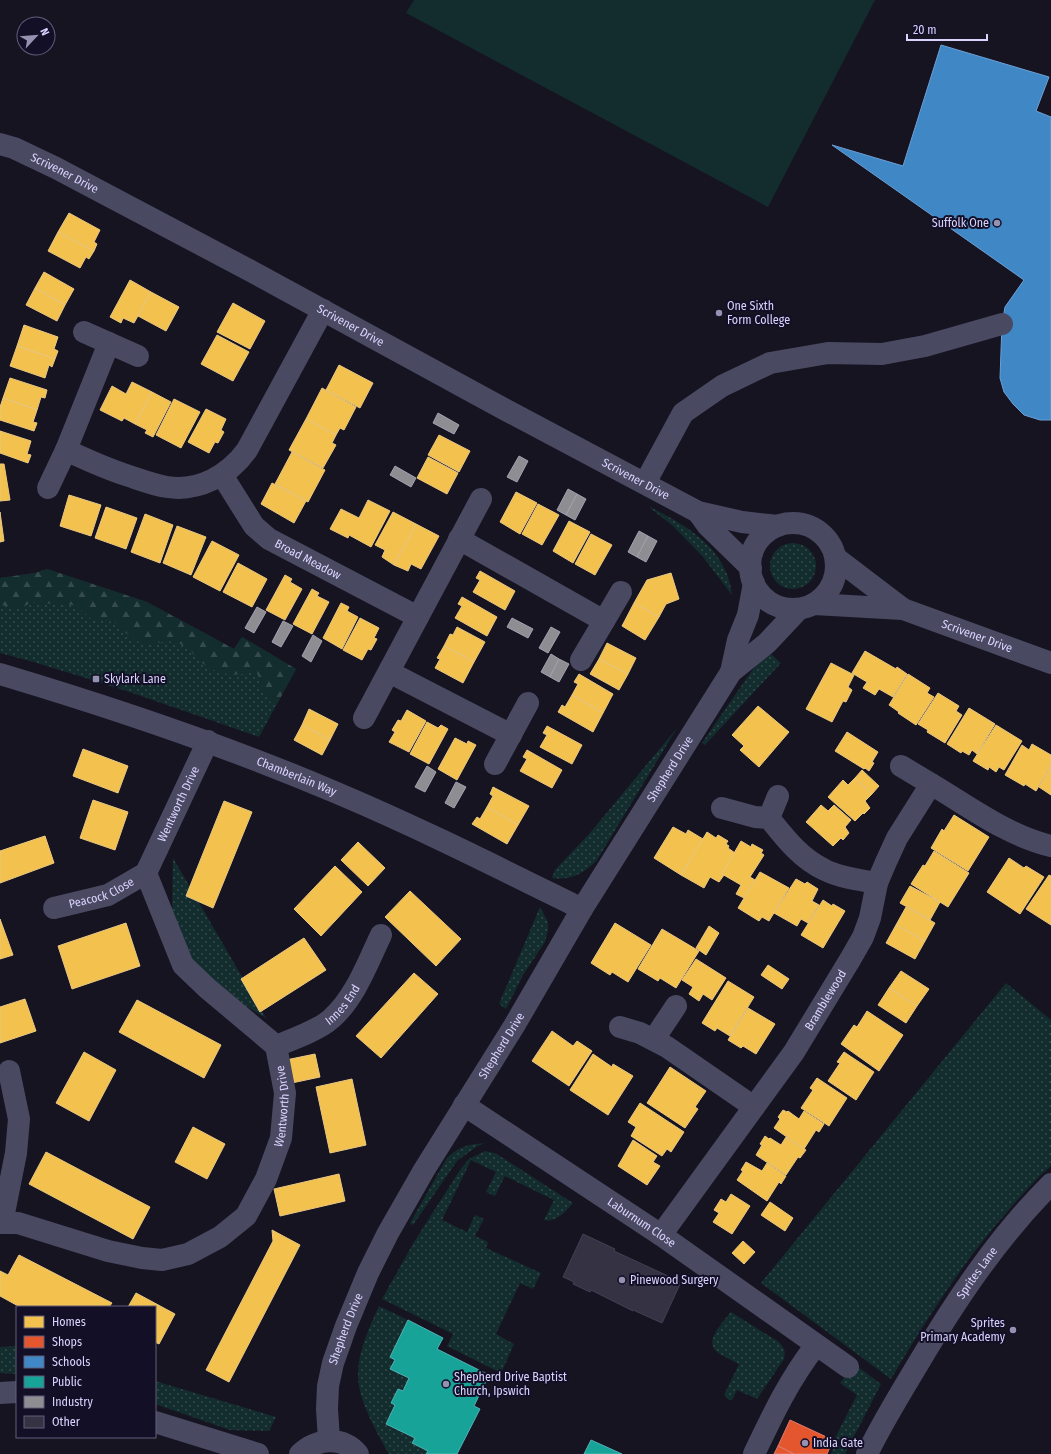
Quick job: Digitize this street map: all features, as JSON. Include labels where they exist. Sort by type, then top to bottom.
[{"type":"street","name":"Scrivener Drive","points":[[0,144],[14,148],[56,168],[698,512],[742,522],[778,526]]},
{"type":"street","points":[[66,450],[111,470],[168,488],[186,487],[206,483],[222,475],[232,467],[246,450],[323,310]]},
{"type":"street","points":[[645,483],[683,413],[722,386],[770,363],[828,353],[882,354],[925,346],[1002,324]]},
{"type":"street","points":[[84,332],[138,356]]},
{"type":"street","points":[[48,488],[66,450],[109,343]]},
{"type":"street","name":"Broad Meadow","points":[[222,475],[251,522],[269,539],[418,617]]},
{"type":"street","points":[[364,718],[481,499]]},
{"type":"street","name":"Scrivener Drive","points":[[698,512],[708,526],[752,576]]},
{"type":"street","points":[[799,523],[811,527],[823,534],[831,545],[836,558],[836,572],[833,585],[825,596],[807,606],[788,609],[775,606],[764,598],[756,588],[752,576],[750,561],[754,548],[762,537],[778,526],[799,523]]},
{"type":"street","points":[[459,539],[604,621]]},
{"type":"street","name":"Scrivener Drive","points":[[836,558],[903,609],[1051,663]]},
{"type":"street","name":"Shepherd Drive","points":[[329,1440],[327,1409],[328,1386],[333,1363],[346,1326],[368,1273],[388,1233],[424,1170],[514,1026],[582,909],[731,672],[738,640],[748,616],[752,576]]},
{"type":"street","points":[[581,660],[621,592]]},
{"type":"street","name":"Scrivener Drive","points":[[807,606],[903,609]]},
{"type":"street","name":"Shepherd Drive","points":[[731,672],[767,644],[807,606]]},
{"type":"street","points":[[389,672],[511,735]]},
{"type":"street","name":"Chamberlain Way","points":[[0,674],[82,698],[208,741],[338,794],[486,862],[582,909]]},
{"type":"street","points":[[495,764],[528,703]]},
{"type":"street","name":"Wentworth Drive","points":[[146,873],[208,741]]},
{"type":"street","points":[[901,766],[1012,833],[1034,842],[1051,846]]},
{"type":"street","name":"Bramblewood","points":[[661,1235],[794,1052],[864,937],[870,918],[877,883],[897,838],[931,784]]},
{"type":"street","points":[[769,818],[778,796]]},
{"type":"street","points":[[722,808],[755,817],[769,818],[795,850],[809,861],[826,871],[877,883]]},
{"type":"street","points":[[146,873],[183,965],[207,988],[276,1046]]},
{"type":"street","name":"Peacock Close","points":[[54,908],[108,895],[146,873]]},
{"type":"street","name":"Innes End","points":[[276,1046],[305,1034],[330,1020],[354,992],[381,935]]},
{"type":"street","points":[[654,1039],[676,1006]]},
{"type":"street","points":[[620,1027],[654,1039],[754,1107]]},
{"type":"street","name":"Wentworth Drive","points":[[1,1223],[18,1223],[108,1251],[142,1258],[162,1260],[188,1254],[220,1237],[246,1216],[266,1179],[281,1138],[285,1092],[276,1046]]},
{"type":"street","points":[[1,1223],[16,1153],[19,1120],[9,1071]]},
{"type":"street","name":"Laburnum Close","points":[[464,1105],[661,1235],[848,1367]]},
{"type":"street","name":"Sprites Lane","points":[[867,1454],[901,1392],[954,1306],[1013,1224],[1051,1184]]},
{"type":"street","points":[[754,1454],[778,1404],[800,1367],[816,1345]]},
{"type":"street","points":[[0,1393],[16,1392]]},
{"type":"street","points":[[156,1422],[258,1454]]},
{"type":"street","points":[[300,1454],[307,1447],[318,1442],[329,1440],[348,1446],[358,1454]]},
{"type":"green space","points":[[414,0],[875,0],[768,207],[406,13]]},
{"type":"green space","points":[[650,507],[684,526],[705,542],[721,562],[730,582],[732,595],[703,557],[673,526]]},
{"type":"green space","points":[[793,543],[806,547],[812,553],[816,566],[812,579],[806,585],[793,589],[780,585],[774,579],[770,566],[774,553],[780,547]]},
{"type":"green space","points":[[47,569],[147,602],[234,649],[242,637],[296,669],[259,737],[98,682],[0,653],[0,578],[35,573]]},
{"type":"green space","points":[[47,569],[147,602],[234,649],[242,637],[296,669],[276,706],[265,695],[257,671],[242,674],[226,674],[219,672],[205,665],[184,646],[174,642],[143,645],[127,634],[115,622],[91,619],[77,606],[62,603],[40,604],[32,602],[21,608],[0,605],[0,578],[35,573]]},
{"type":"green space","points":[[771,654],[781,663],[705,745],[702,743],[753,669],[758,663]]},
{"type":"green space","points":[[677,728],[597,860],[577,875],[559,879],[552,878],[555,870],[590,833]]},
{"type":"green space","points":[[173,858],[266,1018],[237,1001],[192,964],[172,914]]},
{"type":"green space","points":[[540,907],[548,922],[545,942],[523,975],[506,1009],[499,1004]]},
{"type":"green space","points":[[1006,983],[1051,1020],[1051,1166],[1039,1176],[975,1251],[931,1314],[891,1379],[761,1283]]},
{"type":"green space","points":[[485,1143],[476,1147],[457,1161],[413,1225],[410,1223],[447,1158],[456,1150],[464,1146]]},
{"type":"green space","points":[[485,1151],[495,1153],[573,1203],[557,1218],[553,1220],[544,1220],[554,1200],[505,1176],[495,1196],[486,1192],[496,1172],[471,1160],[442,1220],[467,1232],[475,1215],[484,1219],[475,1236],[488,1242],[486,1248],[541,1273],[533,1289],[520,1283],[496,1334],[514,1344],[501,1373],[447,1346],[453,1334],[382,1299],[414,1242],[460,1170],[469,1159]]},
{"type":"green space","points":[[379,1306],[408,1320],[390,1357],[395,1360],[390,1369],[409,1378],[403,1391],[398,1389],[391,1403],[395,1405],[386,1424],[415,1438],[413,1443],[428,1451],[426,1454],[389,1454],[369,1416],[361,1395],[358,1366],[362,1348]]},
{"type":"green space","points":[[731,1312],[779,1342],[784,1350],[784,1359],[757,1399],[737,1390],[732,1400],[729,1400],[724,1395],[739,1364],[717,1352],[713,1347],[712,1342],[716,1331]]},
{"type":"green space","points":[[16,1346],[16,1374],[0,1373],[0,1347]]},
{"type":"green space","points":[[854,1364],[881,1384],[845,1454],[831,1454],[837,1440],[835,1438],[857,1395],[840,1383]]},
{"type":"green space","points":[[156,1381],[276,1417],[269,1431],[230,1430],[156,1404]]},
{"type":"building: Homes","points":[[69,213],[100,230],[94,242],[97,244],[94,251],[58,232]]},
{"type":"building: Homes","points":[[58,232],[94,251],[89,259],[86,257],[80,268],[48,251]]},
{"type":"building: Homes","points":[[44,272],[74,289],[65,305],[35,288]]},
{"type":"building: Homes","points":[[130,280],[151,292],[134,323],[123,318],[121,323],[110,317]]},
{"type":"building: Homes","points":[[35,288],[65,305],[57,321],[26,305]]},
{"type":"building: Homes","points":[[151,292],[179,307],[166,331],[138,316]]},
{"type":"building: Homes","points":[[233,303],[265,321],[250,349],[217,332]]},
{"type":"building: Homes","points":[[24,325],[58,337],[54,349],[58,351],[55,359],[17,346]]},
{"type":"building: Homes","points":[[217,335],[249,352],[233,381],[201,364]]},
{"type":"building: Homes","points":[[17,346],[55,359],[52,367],[49,365],[45,378],[10,366]]},
{"type":"building: Homes","points":[[339,365],[373,383],[360,408],[326,390]]},
{"type":"building: Homes","points":[[10,378],[47,390],[45,398],[41,397],[37,410],[3,398]]},
{"type":"building: Homes","points":[[132,382],[152,392],[135,424],[124,418],[122,421],[100,410],[112,386],[126,394]]},
{"type":"building: Homes","points":[[322,388],[356,407],[344,430],[340,428],[336,435],[306,419]]},
{"type":"building: Homes","points":[[152,392],[171,402],[153,437],[145,433],[147,430],[135,424]]},
{"type":"building: Homes","points":[[3,398],[37,410],[33,422],[37,423],[34,431],[0,420],[0,407]]},
{"type":"building: Homes","points":[[174,399],[200,412],[181,448],[156,435]]},
{"type":"building: Homes","points":[[206,409],[226,419],[221,430],[224,432],[218,443],[215,442],[209,453],[188,442]]},
{"type":"building: Homes","points":[[306,419],[336,435],[332,443],[336,445],[323,468],[289,450]]},
{"type":"building: Homes","points":[[0,431],[31,441],[27,454],[31,455],[28,463],[0,453]]},
{"type":"building: Homes","points":[[439,435],[470,451],[459,472],[428,455]]},
{"type":"building: Homes","points":[[292,452],[325,470],[308,502],[275,484]]},
{"type":"building: Homes","points":[[428,457],[458,473],[447,494],[417,478]]},
{"type":"building: Homes","points":[[0,464],[4,464],[10,500],[0,501]]},
{"type":"building: Homes","points":[[272,483],[306,501],[294,523],[261,504]]},
{"type":"building: Homes","points":[[516,492],[537,503],[520,534],[500,522]]},
{"type":"building: Homes","points":[[69,495],[101,505],[91,536],[60,526]]},
{"type":"building: Homes","points":[[368,500],[390,511],[371,547],[349,535],[348,538],[330,529],[341,509],[359,518]]},
{"type":"building: Homes","points":[[538,504],[559,515],[542,545],[522,534]]},
{"type":"building: Homes","points":[[106,507],[137,518],[126,549],[95,538]]},
{"type":"building: Homes","points":[[0,512],[4,541],[0,542]]},
{"type":"building: Homes","points":[[393,512],[416,524],[394,565],[382,557],[385,550],[375,545]]},
{"type":"building: Homes","points":[[145,514],[173,525],[160,563],[131,552]]},
{"type":"building: Homes","points":[[569,521],[590,532],[573,563],[553,551]]},
{"type":"building: Homes","points":[[416,524],[439,536],[421,569],[411,564],[408,571],[394,565]]},
{"type":"building: Homes","points":[[177,526],[206,537],[191,575],[163,563]]},
{"type":"building: Homes","points":[[591,534],[612,545],[595,575],[575,564]]},
{"type":"building: Homes","points":[[212,541],[239,555],[220,591],[193,577]]},
{"type":"building: Homes","points":[[238,563],[267,579],[252,607],[223,592]]},
{"type":"building: Homes","points":[[480,571],[515,591],[505,610],[473,592],[480,580],[476,578]]},
{"type":"building: Homes","points":[[671,573],[679,599],[666,604],[659,617],[634,603],[647,580]]},
{"type":"building: Homes","points":[[285,575],[292,579],[290,582],[302,589],[285,620],[266,610]]},
{"type":"building: Homes","points":[[312,589],[319,593],[317,596],[329,602],[312,634],[293,624]]},
{"type":"building: Homes","points":[[462,597],[497,617],[487,636],[455,618],[462,606],[458,604]]},
{"type":"building: Homes","points":[[341,603],[349,607],[347,611],[358,617],[342,649],[323,638]]},
{"type":"building: Homes","points":[[634,603],[659,617],[645,640],[622,626]]},
{"type":"building: Homes","points":[[360,618],[379,628],[374,638],[377,639],[371,650],[368,649],[362,660],[343,650]]},
{"type":"building: Homes","points":[[457,627],[485,642],[474,662],[444,646],[450,634],[453,635]]},
{"type":"building: Homes","points":[[607,643],[636,658],[628,674],[599,659]]},
{"type":"building: Homes","points":[[444,646],[474,662],[463,683],[435,668],[440,659],[437,658]]},
{"type":"building: Homes","points":[[865,651],[896,669],[897,667],[907,674],[893,697],[879,689],[875,695],[863,688],[867,682],[852,673]]},
{"type":"building: Homes","points":[[599,659],[628,674],[619,690],[590,674]]},
{"type":"building: Homes","points":[[831,663],[854,675],[848,687],[852,690],[846,702],[843,701],[832,722],[806,709]]},
{"type":"building: Homes","points":[[579,674],[613,694],[603,713],[572,695],[578,684],[574,682]]},
{"type":"building: Homes","points":[[908,674],[930,688],[927,693],[934,697],[916,725],[889,705]]},
{"type":"building: Homes","points":[[938,693],[959,706],[956,711],[962,715],[945,743],[927,732],[928,730],[918,724]]},
{"type":"building: Homes","points":[[572,695],[603,713],[593,732],[558,712],[562,705],[565,707]]},
{"type":"building: Homes","points":[[758,706],[789,732],[759,767],[740,750],[744,746],[732,735]]},
{"type":"building: Homes","points":[[969,708],[995,724],[977,754],[972,750],[969,755],[962,751],[961,753],[947,744]]},
{"type":"building: Homes","points":[[309,709],[338,724],[330,740],[302,725]]},
{"type":"building: Homes","points":[[407,710],[426,721],[409,752],[389,742],[395,732],[392,730],[398,720],[401,721]]},
{"type":"building: Homes","points":[[427,722],[438,728],[441,725],[448,729],[429,764],[410,754]]},
{"type":"building: Homes","points":[[302,725],[330,740],[322,755],[294,740]]},
{"type":"building: Homes","points":[[996,725],[1022,741],[1004,770],[999,767],[996,772],[989,767],[988,770],[973,761]]},
{"type":"building: Homes","points":[[547,726],[582,745],[572,764],[540,747],[547,735],[543,733]]},
{"type":"building: Homes","points":[[847,732],[878,752],[869,771],[835,751]]},
{"type":"building: Homes","points":[[455,738],[467,744],[468,741],[476,745],[457,780],[438,769]]},
{"type":"building: Homes","points":[[1032,744],[1051,755],[1051,765],[1036,791],[1005,775],[1022,745],[1029,750]]},
{"type":"building: Homes","points":[[83,749],[128,766],[118,793],[73,776]]},
{"type":"building: Homes","points":[[527,750],[562,770],[552,788],[520,771],[527,759],[523,757]]},
{"type":"building: Homes","points":[[1051,766],[1051,795],[1039,787]]},
{"type":"building: Homes","points":[[862,770],[879,786],[872,794],[855,778]]},
{"type":"building: Homes","points":[[855,778],[872,794],[865,801],[870,808],[855,821],[828,797],[843,780],[848,785]]},
{"type":"building: Homes","points":[[493,787],[529,806],[518,825],[487,807],[493,796],[490,794]]},
{"type":"building: Homes","points":[[93,800],[128,812],[115,850],[80,838]]},
{"type":"building: Homes","points":[[224,801],[252,812],[213,908],[186,896]]},
{"type":"building: Homes","points":[[821,805],[828,811],[834,805],[851,820],[845,827],[849,833],[843,840],[841,838],[833,846],[806,822]]},
{"type":"building: Homes","points":[[487,807],[518,825],[507,844],[472,824],[477,817],[480,819]]},
{"type":"building: Homes","points":[[954,815],[989,837],[968,871],[931,848],[942,829],[944,831]]},
{"type":"building: Homes","points":[[673,827],[686,834],[688,830],[703,839],[681,875],[654,858]]},
{"type":"building: Homes","points":[[707,832],[716,838],[718,835],[728,841],[726,844],[729,846],[728,848],[735,853],[722,874],[724,875],[719,882],[710,877],[704,888],[681,875]]},
{"type":"building: Homes","points":[[45,836],[54,863],[0,883],[0,851]]},
{"type":"building: Homes","points":[[741,841],[751,847],[752,844],[763,850],[761,853],[764,855],[750,877],[755,880],[744,898],[736,894],[741,885],[722,874]]},
{"type":"building: Homes","points":[[358,842],[385,868],[368,886],[341,860]]},
{"type":"building: Homes","points":[[934,851],[969,873],[948,907],[911,884]]},
{"type":"building: Homes","points":[[1009,858],[1024,868],[1026,866],[1044,877],[1020,914],[987,892]]},
{"type":"building: Homes","points":[[335,866],[362,892],[321,936],[294,909]]},
{"type":"building: Homes","points":[[760,872],[789,888],[769,921],[762,917],[759,921],[738,908]]},
{"type":"building: Homes","points":[[1049,875],[1051,876],[1051,925],[1026,909]]},
{"type":"building: Homes","points":[[796,879],[805,884],[807,882],[818,889],[812,901],[819,905],[808,923],[801,919],[797,926],[774,913]]},
{"type":"building: Homes","points":[[910,886],[940,902],[930,920],[900,903]]},
{"type":"building: Homes","points":[[410,891],[461,939],[436,966],[385,917]]},
{"type":"building: Homes","points":[[823,900],[832,906],[833,904],[845,911],[823,948],[801,935]]},
{"type":"building: Homes","points":[[906,907],[935,923],[925,941],[896,925]]},
{"type":"building: Homes","points":[[0,919],[13,955],[0,959]]},
{"type":"building: Homes","points":[[126,923],[140,966],[72,989],[58,946]]},
{"type":"building: Homes","points":[[615,923],[651,945],[628,982],[612,972],[610,975],[591,963]]},
{"type":"building: Homes","points":[[896,925],[925,941],[915,959],[886,943]]},
{"type":"building: Homes","points":[[709,926],[719,933],[706,955],[696,948]]},
{"type":"building: Homes","points":[[662,929],[699,951],[676,988],[660,978],[658,981],[638,969]]},
{"type":"building: Homes","points":[[304,938],[326,970],[260,1012],[241,979]]},
{"type":"building: Homes","points":[[696,959],[726,978],[712,1000],[703,994],[699,1001],[689,994],[693,987],[682,980]]},
{"type":"building: Homes","points":[[768,965],[789,979],[782,989],[761,975]]},
{"type":"building: Homes","points":[[901,971],[929,989],[917,1006],[889,988]]},
{"type":"building: Homes","points":[[414,973],[438,994],[381,1058],[356,1036]]},
{"type":"building: Homes","points":[[728,981],[754,997],[730,1036],[717,1028],[715,1031],[702,1023]]},
{"type":"building: Homes","points":[[889,988],[917,1006],[906,1023],[878,1005]]},
{"type":"building: Homes","points":[[25,999],[36,1031],[0,1043],[0,1007]]},
{"type":"building: Homes","points":[[137,1000],[221,1045],[204,1078],[119,1032]]},
{"type":"building: Homes","points":[[748,1008],[775,1024],[756,1054],[743,1046],[741,1048],[728,1040]]},
{"type":"building: Homes","points":[[867,1011],[903,1035],[879,1071],[841,1044],[854,1025],[857,1027]]},
{"type":"building: Homes","points":[[552,1031],[573,1046],[577,1041],[592,1051],[569,1086],[532,1061]]},
{"type":"building: Homes","points":[[84,1052],[116,1070],[89,1121],[56,1103]]},
{"type":"building: Homes","points":[[844,1052],[874,1072],[856,1100],[828,1081],[840,1063],[837,1062]]},
{"type":"building: Homes","points":[[315,1054],[320,1077],[287,1084],[281,1061]]},
{"type":"building: Homes","points":[[593,1054],[612,1067],[613,1064],[633,1076],[608,1115],[570,1090]]},
{"type":"building: Homes","points":[[670,1067],[706,1091],[695,1107],[698,1109],[685,1128],[647,1103]]},
{"type":"building: Homes","points":[[817,1078],[847,1098],[829,1126],[801,1108],[813,1090],[810,1088]]},
{"type":"building: Homes","points":[[352,1079],[366,1145],[330,1153],[316,1087]]},
{"type":"building: Homes","points":[[640,1103],[684,1132],[671,1152],[667,1149],[662,1156],[631,1136],[636,1127],[628,1122]]},
{"type":"building: Homes","points":[[783,1110],[788,1111],[799,1119],[804,1111],[824,1124],[819,1132],[816,1130],[804,1149],[774,1128],[780,1119],[778,1117]]},
{"type":"building: Homes","points":[[193,1127],[225,1144],[207,1179],[175,1162]]},
{"type":"building: Homes","points":[[765,1136],[781,1145],[786,1137],[806,1150],[800,1158],[798,1157],[786,1175],[756,1155]]},
{"type":"building: Homes","points":[[633,1140],[657,1156],[653,1162],[660,1166],[647,1185],[618,1166]]},
{"type":"building: Homes","points":[[46,1152],[150,1207],[133,1239],[29,1184]]},
{"type":"building: Homes","points":[[746,1162],[762,1171],[767,1163],[786,1176],[781,1184],[779,1182],[767,1201],[737,1180],[743,1171],[741,1170]]},
{"type":"building: Homes","points":[[339,1174],[345,1201],[280,1216],[274,1189]]},
{"type":"building: Homes","points":[[731,1194],[750,1206],[732,1234],[713,1222],[719,1213],[714,1210],[721,1199],[726,1202]]},
{"type":"building: Homes","points":[[770,1202],[793,1218],[785,1231],[761,1215]]},
{"type":"building: Homes","points":[[272,1230],[300,1245],[229,1382],[206,1370],[273,1241]]},
{"type":"building: Homes","points":[[743,1241],[755,1252],[744,1264],[732,1253]]},
{"type":"building: Homes","points":[[19,1255],[112,1303],[110,1306],[18,1306],[0,1296],[0,1271],[8,1275]]},
{"type":"building: Homes","points":[[136,1293],[175,1314],[159,1344],[156,1342],[156,1306],[129,1306]]},
{"type":"building: Shops","points":[[790,1420],[833,1440],[827,1454],[794,1454],[778,1446]]},
{"type":"building: Shops","points":[[778,1446],[794,1454],[774,1454]]},
{"type":"building: Schools","name":"Suffolk One","points":[[941,45],[1049,77],[1036,111],[1051,117],[1051,420],[1040,420],[1024,415],[1004,392],[1000,378],[1002,324],[1005,307],[1024,280],[832,145],[903,166]]},
{"type":"building: Public","name":"Shepherd Drive Baptist Church, Ipswich","points":[[408,1320],[443,1338],[437,1349],[489,1375],[474,1406],[480,1409],[457,1454],[426,1454],[428,1451],[412,1443],[415,1438],[386,1424],[395,1405],[391,1403],[398,1389],[403,1391],[409,1378],[390,1369],[395,1360],[390,1357]]},
{"type":"building: Public","points":[[591,1440],[622,1454],[584,1454]]},
{"type":"building: Industry","points":[[438,413],[459,425],[454,434],[433,423]]},
{"type":"building: Industry","points":[[519,456],[528,461],[517,482],[507,477]]},
{"type":"building: Industry","points":[[395,466],[416,478],[411,487],[390,475]]},
{"type":"building: Industry","points":[[568,489],[577,494],[566,515],[557,510]]},
{"type":"building: Industry","points":[[577,494],[586,499],[575,520],[566,515]]},
{"type":"building: Industry","points":[[639,531],[648,536],[637,557],[628,552]]},
{"type":"building: Industry","points":[[648,536],[657,541],[646,562],[637,557]]},
{"type":"building: Industry","points":[[257,607],[266,612],[254,633],[245,628]]},
{"type":"building: Industry","points":[[512,618],[533,629],[528,638],[507,627]]},
{"type":"building: Industry","points":[[283,621],[293,626],[281,647],[272,642]]},
{"type":"building: Industry","points":[[551,627],[560,632],[548,653],[539,648]]},
{"type":"building: Industry","points":[[313,635],[322,641],[311,662],[302,656]]},
{"type":"building: Industry","points":[[551,654],[559,659],[550,677],[541,672]]},
{"type":"building: Industry","points":[[559,659],[569,664],[559,682],[550,677]]},
{"type":"building: Industry","points":[[427,766],[436,772],[425,792],[415,787]]},
{"type":"building: Industry","points":[[456,782],[466,787],[454,808],[445,803]]},
{"type":"building: Other","name":"Pinewood Surgery","points":[[583,1234],[615,1249],[614,1251],[681,1282],[662,1323],[633,1311],[591,1290],[590,1292],[573,1284],[574,1282],[563,1277]]},
{"type":"place","name":"Suffolk One","points":[[997,223]]},
{"type":"place","name":"One Sixth Form College","points":[[719,313]]},
{"type":"place","name":"Skylark Lane","points":[[96,679]]},
{"type":"place","name":"Pinewood Surgery","points":[[622,1280]]},
{"type":"place","name":"Sprites Primary Academy","points":[[1013,1330]]},
{"type":"place","name":"Shepherd Drive Baptist Church, Ipswich","points":[[446,1384]]},
{"type":"place","name":"India Gate","points":[[805,1443]]}]
